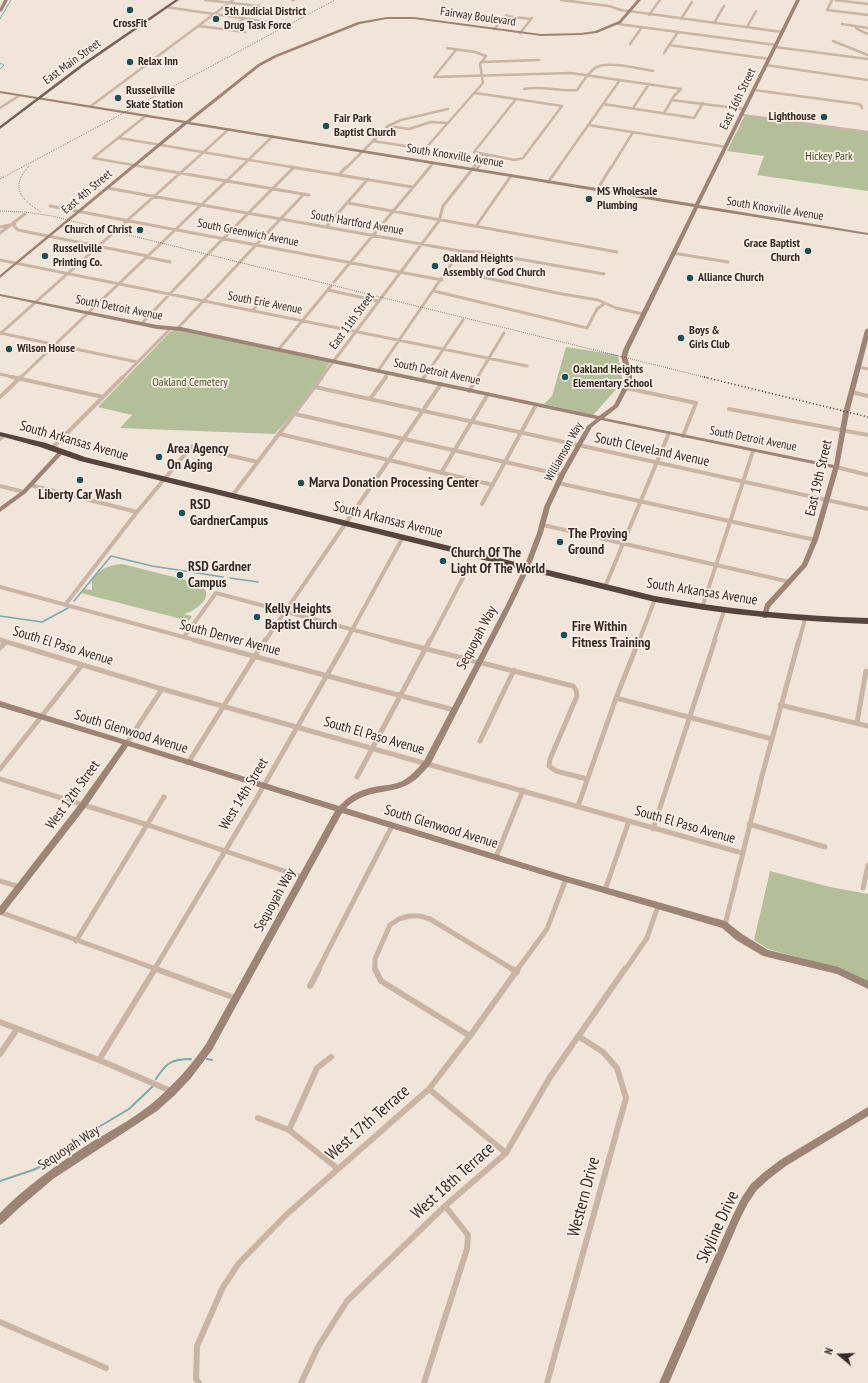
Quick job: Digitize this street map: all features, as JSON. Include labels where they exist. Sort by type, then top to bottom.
[{"type":"highway","name":"South Arkansas Avenue","points":[[1,436],[52,448],[83,459],[655,599],[702,608],[765,616],[868,621]]},
{"type":"main road","name":"East Main Street","points":[[0,128],[39,98],[177,0]]},
{"type":"street","points":[[0,12],[6,0]]},
{"type":"street","points":[[205,0],[259,6]]},
{"type":"street","points":[[91,106],[233,0]]},
{"type":"street","points":[[561,0],[610,6],[618,10],[649,15],[782,32]]},
{"type":"street","name":"Fairway Boulevard","points":[[187,122],[259,65],[276,56],[359,23],[387,18],[414,18],[520,33],[541,35],[581,34],[596,32],[618,24],[639,0]]},
{"type":"street","points":[[649,15],[660,0]]},
{"type":"street","name":"East 16th Street","points":[[696,206],[798,0]]},
{"type":"street","points":[[832,0],[827,10],[868,15]]},
{"type":"street","points":[[836,0],[868,4]]},
{"type":"street","points":[[681,19],[692,2]]},
{"type":"street","points":[[714,23],[724,6]]},
{"type":"street","points":[[166,7],[282,24]]},
{"type":"street","points":[[747,27],[756,11]]},
{"type":"street","points":[[494,29],[507,15],[532,18],[520,33]]},
{"type":"street","points":[[230,30],[243,19]]},
{"type":"street","points":[[618,24],[868,59]]},
{"type":"street","points":[[842,24],[868,28]]},
{"type":"street","points":[[198,26],[245,32]]},
{"type":"street","points":[[855,26],[857,29],[868,34]]},
{"type":"street","points":[[630,44],[642,27]]},
{"type":"street","points":[[664,53],[678,32]]},
{"type":"street","points":[[833,41],[868,55]]},
{"type":"street","points":[[669,45],[769,59]]},
{"type":"street","points":[[373,141],[425,149],[484,83],[480,69],[482,62],[486,57],[485,56],[476,52],[447,48]]},
{"type":"street","points":[[456,50],[434,76],[437,78],[565,73],[681,88],[664,113]]},
{"type":"street","points":[[482,62],[535,62],[539,60]]},
{"type":"street","points":[[524,89],[534,87],[574,90],[579,88],[593,69],[607,64],[653,71]]},
{"type":"street","points":[[766,65],[868,80]]},
{"type":"street","points":[[548,182],[620,80]]},
{"type":"street","points":[[633,108],[649,84]]},
{"type":"street","points":[[754,90],[858,104],[861,105],[862,108]]},
{"type":"street","name":"South Knoxville Avenue","points":[[0,92],[868,234]]},
{"type":"street","points":[[475,93],[516,99],[562,106],[523,158],[515,160],[487,156],[474,152],[516,99]]},
{"type":"street","points":[[0,108],[20,95]]},
{"type":"street","points":[[672,100],[744,108]]},
{"type":"street","points":[[603,104],[694,118],[703,103]]},
{"type":"street","points":[[339,175],[361,151],[388,126],[401,120],[448,109]]},
{"type":"street","points":[[147,115],[93,158],[178,174],[309,195]]},
{"type":"street","points":[[742,115],[868,132]]},
{"type":"street","name":"East 4th Street","points":[[0,277],[187,122]]},
{"type":"street","points":[[388,126],[409,129],[431,122],[448,123]]},
{"type":"street","points":[[588,125],[726,147]]},
{"type":"street","points":[[0,333],[229,129]]},
{"type":"street","points":[[596,190],[633,132]]},
{"type":"street","points":[[0,397],[89,314],[146,256],[272,136]]},
{"type":"street","points":[[119,138],[294,168],[412,186]]},
{"type":"street","name":"East 11th Street","points":[[474,169],[483,155]]},
{"type":"street","name":"East 11th Street","points":[[232,496],[295,414],[355,330],[440,219],[443,206],[487,156]]},
{"type":"street","points":[[334,282],[412,186],[433,163]]},
{"type":"street","points":[[141,324],[294,168]]},
{"type":"street","points":[[476,226],[512,176]]},
{"type":"street","points":[[326,227],[368,180]]},
{"type":"street","name":"South Hartford Avenue","points":[[107,188],[460,251],[479,252],[604,274]]},
{"type":"street","points":[[177,329],[304,194]]},
{"type":"street","points":[[348,203],[393,210],[482,228],[616,252]]},
{"type":"street","name":"South Greenwich Avenue","points":[[50,206],[442,280]]},
{"type":"street","name":"Williamson Way","points":[[527,567],[543,525],[547,507],[562,475],[590,426],[616,406],[626,388],[630,377],[625,360],[625,353],[696,206]]},
{"type":"street","points":[[0,233],[25,214]]},
{"type":"street","points":[[15,221],[14,226],[18,230],[170,262]]},
{"type":"street","points":[[0,227],[10,225]]},
{"type":"street","points":[[378,371],[442,280],[460,251]]},
{"type":"street","points":[[673,253],[728,262]]},
{"type":"street","name":"South Erie Avenue","points":[[0,260],[355,330],[527,366]]},
{"type":"street","points":[[448,270],[605,303],[616,308],[643,314]]},
{"type":"street","points":[[278,350],[332,286]]},
{"type":"street","points":[[328,290],[378,301]]},
{"type":"street","points":[[434,291],[587,328],[598,309],[605,303]]},
{"type":"street","name":"South Detroit Avenue","points":[[0,295],[141,324],[177,329],[753,451],[836,467],[868,475]]},
{"type":"street","points":[[253,310],[263,298]]},
{"type":"street","points":[[422,380],[463,320]]},
{"type":"street","points":[[52,448],[170,329]]},
{"type":"street","name":"East 19th Street","points":[[765,616],[767,606],[805,565],[815,540],[836,467],[851,392],[866,343],[868,330]]},
{"type":"street","points":[[0,333],[137,362]]},
{"type":"street","points":[[469,390],[504,333]]},
{"type":"street","points":[[858,367],[868,369]]},
{"type":"street","points":[[370,399],[388,373]]},
{"type":"street","points":[[0,374],[103,396]]},
{"type":"street","points":[[188,763],[223,705],[284,611],[404,440],[441,384]]},
{"type":"street","name":"South Cleveland Avenue","points":[[315,387],[868,509]]},
{"type":"street","points":[[626,388],[696,403],[683,436]]},
{"type":"street","points":[[851,392],[868,396]]},
{"type":"street","points":[[440,472],[488,394]]},
{"type":"street","points":[[482,504],[536,405]]},
{"type":"street","points":[[729,409],[868,435]]},
{"type":"street","points":[[295,414],[562,475]]},
{"type":"street","points":[[605,587],[669,433]]},
{"type":"street","points":[[280,434],[493,485]]},
{"type":"street","points":[[65,604],[136,512],[191,447],[258,462]]},
{"type":"street","points":[[702,608],[753,451]]},
{"type":"street","points":[[0,510],[24,492],[61,452]]},
{"type":"street","points":[[558,483],[815,540]]},
{"type":"street","points":[[30,485],[136,512]]},
{"type":"street","points":[[0,486],[24,492]]},
{"type":"street","points":[[543,525],[624,542],[790,582]]},
{"type":"street","name":"West 14th Street","points":[[99,1060],[156,969],[264,785],[353,630],[403,537]]},
{"type":"street","name":"Sequoyah Way","points":[[0,1220],[37,1185],[144,1115],[173,1092],[186,1078],[203,1056],[340,809],[346,801],[363,792],[406,784],[421,772],[479,663],[527,567]]},
{"type":"street","points":[[357,777],[466,572]]},
{"type":"street","name":"South Denver Avenue","points":[[0,587],[454,710]]},
{"type":"street","points":[[184,637],[216,593],[479,663],[514,670],[573,686],[576,690],[577,696],[550,759],[549,766],[556,771],[587,779]]},
{"type":"street","points":[[578,806],[616,698],[655,599]]},
{"type":"street","points":[[653,829],[724,611]]},
{"type":"street","points":[[725,925],[749,824],[780,705],[805,619]]},
{"type":"street","name":"South El Paso Avenue","points":[[0,640],[162,689],[223,705],[523,790],[653,829],[742,853]]},
{"type":"street","points":[[0,648],[6,642]]},
{"type":"street","points":[[0,769],[82,665]]},
{"type":"street","points":[[480,741],[514,670]]},
{"type":"street","points":[[857,723],[867,672]]},
{"type":"street","name":"West 12th Street","points":[[0,912],[83,805],[126,744],[162,689]]},
{"type":"street","points":[[616,698],[772,739]]},
{"type":"street","name":"South Glenwood Avenue","points":[[0,704],[392,826],[566,879],[725,925],[739,937],[766,953],[838,971],[868,985]]},
{"type":"street","points":[[780,705],[868,726]]},
{"type":"street","points":[[0,779],[148,825],[302,877]]},
{"type":"street","points":[[496,857],[523,790]]},
{"type":"street","points":[[76,941],[164,797]]},
{"type":"street","points":[[605,890],[628,821]]},
{"type":"street","name":"South El Paso Avenue","points":[[749,824],[825,847]]},
{"type":"street","points":[[310,986],[392,826]]},
{"type":"street","points":[[863,888],[868,865]]},
{"type":"street","name":"West 17th Terrace","points":[[199,1383],[196,1379],[197,1346],[223,1287],[238,1263],[287,1214],[337,1168],[429,1088],[470,1036],[547,929],[566,879]]},
{"type":"street","points":[[0,881],[20,888]]},
{"type":"street","name":"West 18th Terrace","points":[[301,1383],[318,1347],[347,1302],[445,1206],[506,1153],[550,1077],[647,938],[658,906]]},
{"type":"street","points":[[0,912],[235,998]]},
{"type":"street","points":[[470,1036],[381,981],[374,972],[373,960],[390,925],[404,917],[417,914],[430,919],[517,972]]},
{"type":"street","points":[[0,1022],[99,1060],[173,1092]]},
{"type":"street","points":[[0,1054],[17,1029]]},
{"type":"street","name":"Western Drive","points":[[547,1383],[626,1098],[617,1068],[603,1052],[578,1036]]},
{"type":"street","points":[[289,1130],[317,1068],[331,1057]]},
{"type":"street","points":[[429,1088],[506,1153]]},
{"type":"street","name":"Skyline Drive","points":[[664,1383],[745,1200],[754,1187],[783,1163],[868,1111]]},
{"type":"street","points":[[258,1118],[289,1130],[337,1168]]},
{"type":"street","points":[[424,1383],[467,1249],[468,1236],[445,1206]]},
{"type":"street","points":[[0,1322],[106,1368]]},
{"type":"green space","name":"Hickey Park","points":[[745,115],[868,133],[868,191],[757,175],[764,156],[727,151]]},
{"type":"green space","name":"Oakland Cemetery","points":[[175,330],[330,362],[311,392],[275,434],[120,428],[132,415],[98,407],[170,332]]},
{"type":"green space","points":[[566,347],[618,355],[623,382],[593,415],[544,404],[552,396]]},
{"type":"green space","points":[[122,564],[198,583],[204,588],[206,597],[199,606],[184,614],[192,616],[189,621],[81,593],[84,589],[92,590],[92,580],[101,570],[113,565]]},
{"type":"green space","points":[[770,871],[830,887],[868,894],[868,982],[840,969],[768,949],[754,940]]},
{"type":"waterway","points":[[3,14],[11,0]]},
{"type":"waterway","points":[[0,19],[2,15]]},
{"type":"waterway","points":[[0,63],[4,65],[0,69]]},
{"type":"waterway","points":[[74,601],[111,556],[152,566],[223,577]]},
{"type":"waterway","points":[[230,578],[258,582]]},
{"type":"waterway","points":[[0,616],[42,622],[68,608]]},
{"type":"waterway","points":[[156,1079],[163,1069],[170,1063],[178,1060],[191,1059]]},
{"type":"waterway","points":[[207,1059],[212,1060]]},
{"type":"waterway","points":[[0,1181],[33,1170],[48,1163],[97,1128],[129,1109],[153,1086]]},
{"type":"railway","points":[[0,179],[335,0]]},
{"type":"railway","points":[[29,166],[23,173],[20,180],[20,192],[28,202],[41,212]]},
{"type":"railway","points":[[0,211],[25,212],[52,216],[708,378]]},
{"type":"railway","points":[[704,377],[868,417]]},
{"type":"place","name":"CrossFit","points":[[130,10]]},
{"type":"place","name":"5th Judicial District Drug Task Force","points":[[216,19]]},
{"type":"place","name":"Relax Inn","points":[[130,62]]},
{"type":"place","name":"Russellville Skate Station","points":[[118,98]]},
{"type":"place","name":"Lighthouse","points":[[824,117]]},
{"type":"place","name":"Fair Park Baptist Church","points":[[326,126]]},
{"type":"place","name":"MS Wholesale Plumbing","points":[[589,199]]},
{"type":"place","name":"Church of Christ","points":[[140,230]]},
{"type":"place","name":"Grace Baptist Church","points":[[808,251]]},
{"type":"place","name":"Russellville Printing Co.","points":[[45,256]]},
{"type":"place","name":"Oakland Heights Assembly of God Church","points":[[435,266]]},
{"type":"place","name":"Alliance Church","points":[[690,278]]},
{"type":"place","name":"Boys & Girls Club","points":[[681,338]]},
{"type":"place","name":"Wilson House","points":[[9,349]]},
{"type":"place","name":"Oakland Heights Elementary School","points":[[565,377]]},
{"type":"place","name":"Area Agency On Aging","points":[[159,457]]},
{"type":"place","name":"Liberty Car Wash","points":[[80,480]]},
{"type":"place","name":"Marva Donation Processing Center","points":[[301,483]]},
{"type":"place","name":"RSD GardnerCampus","points":[[182,513]]},
{"type":"place","name":"The Proving Ground","points":[[560,542]]},
{"type":"place","name":"Church Of The Light Of The World","points":[[443,561]]},
{"type":"place","name":"RSD Gardner Campus","points":[[180,575]]},
{"type":"place","name":"Kelly Heights Baptist Church","points":[[257,617]]},
{"type":"place","name":"Fire Within Fitness Training","points":[[564,635]]}]
